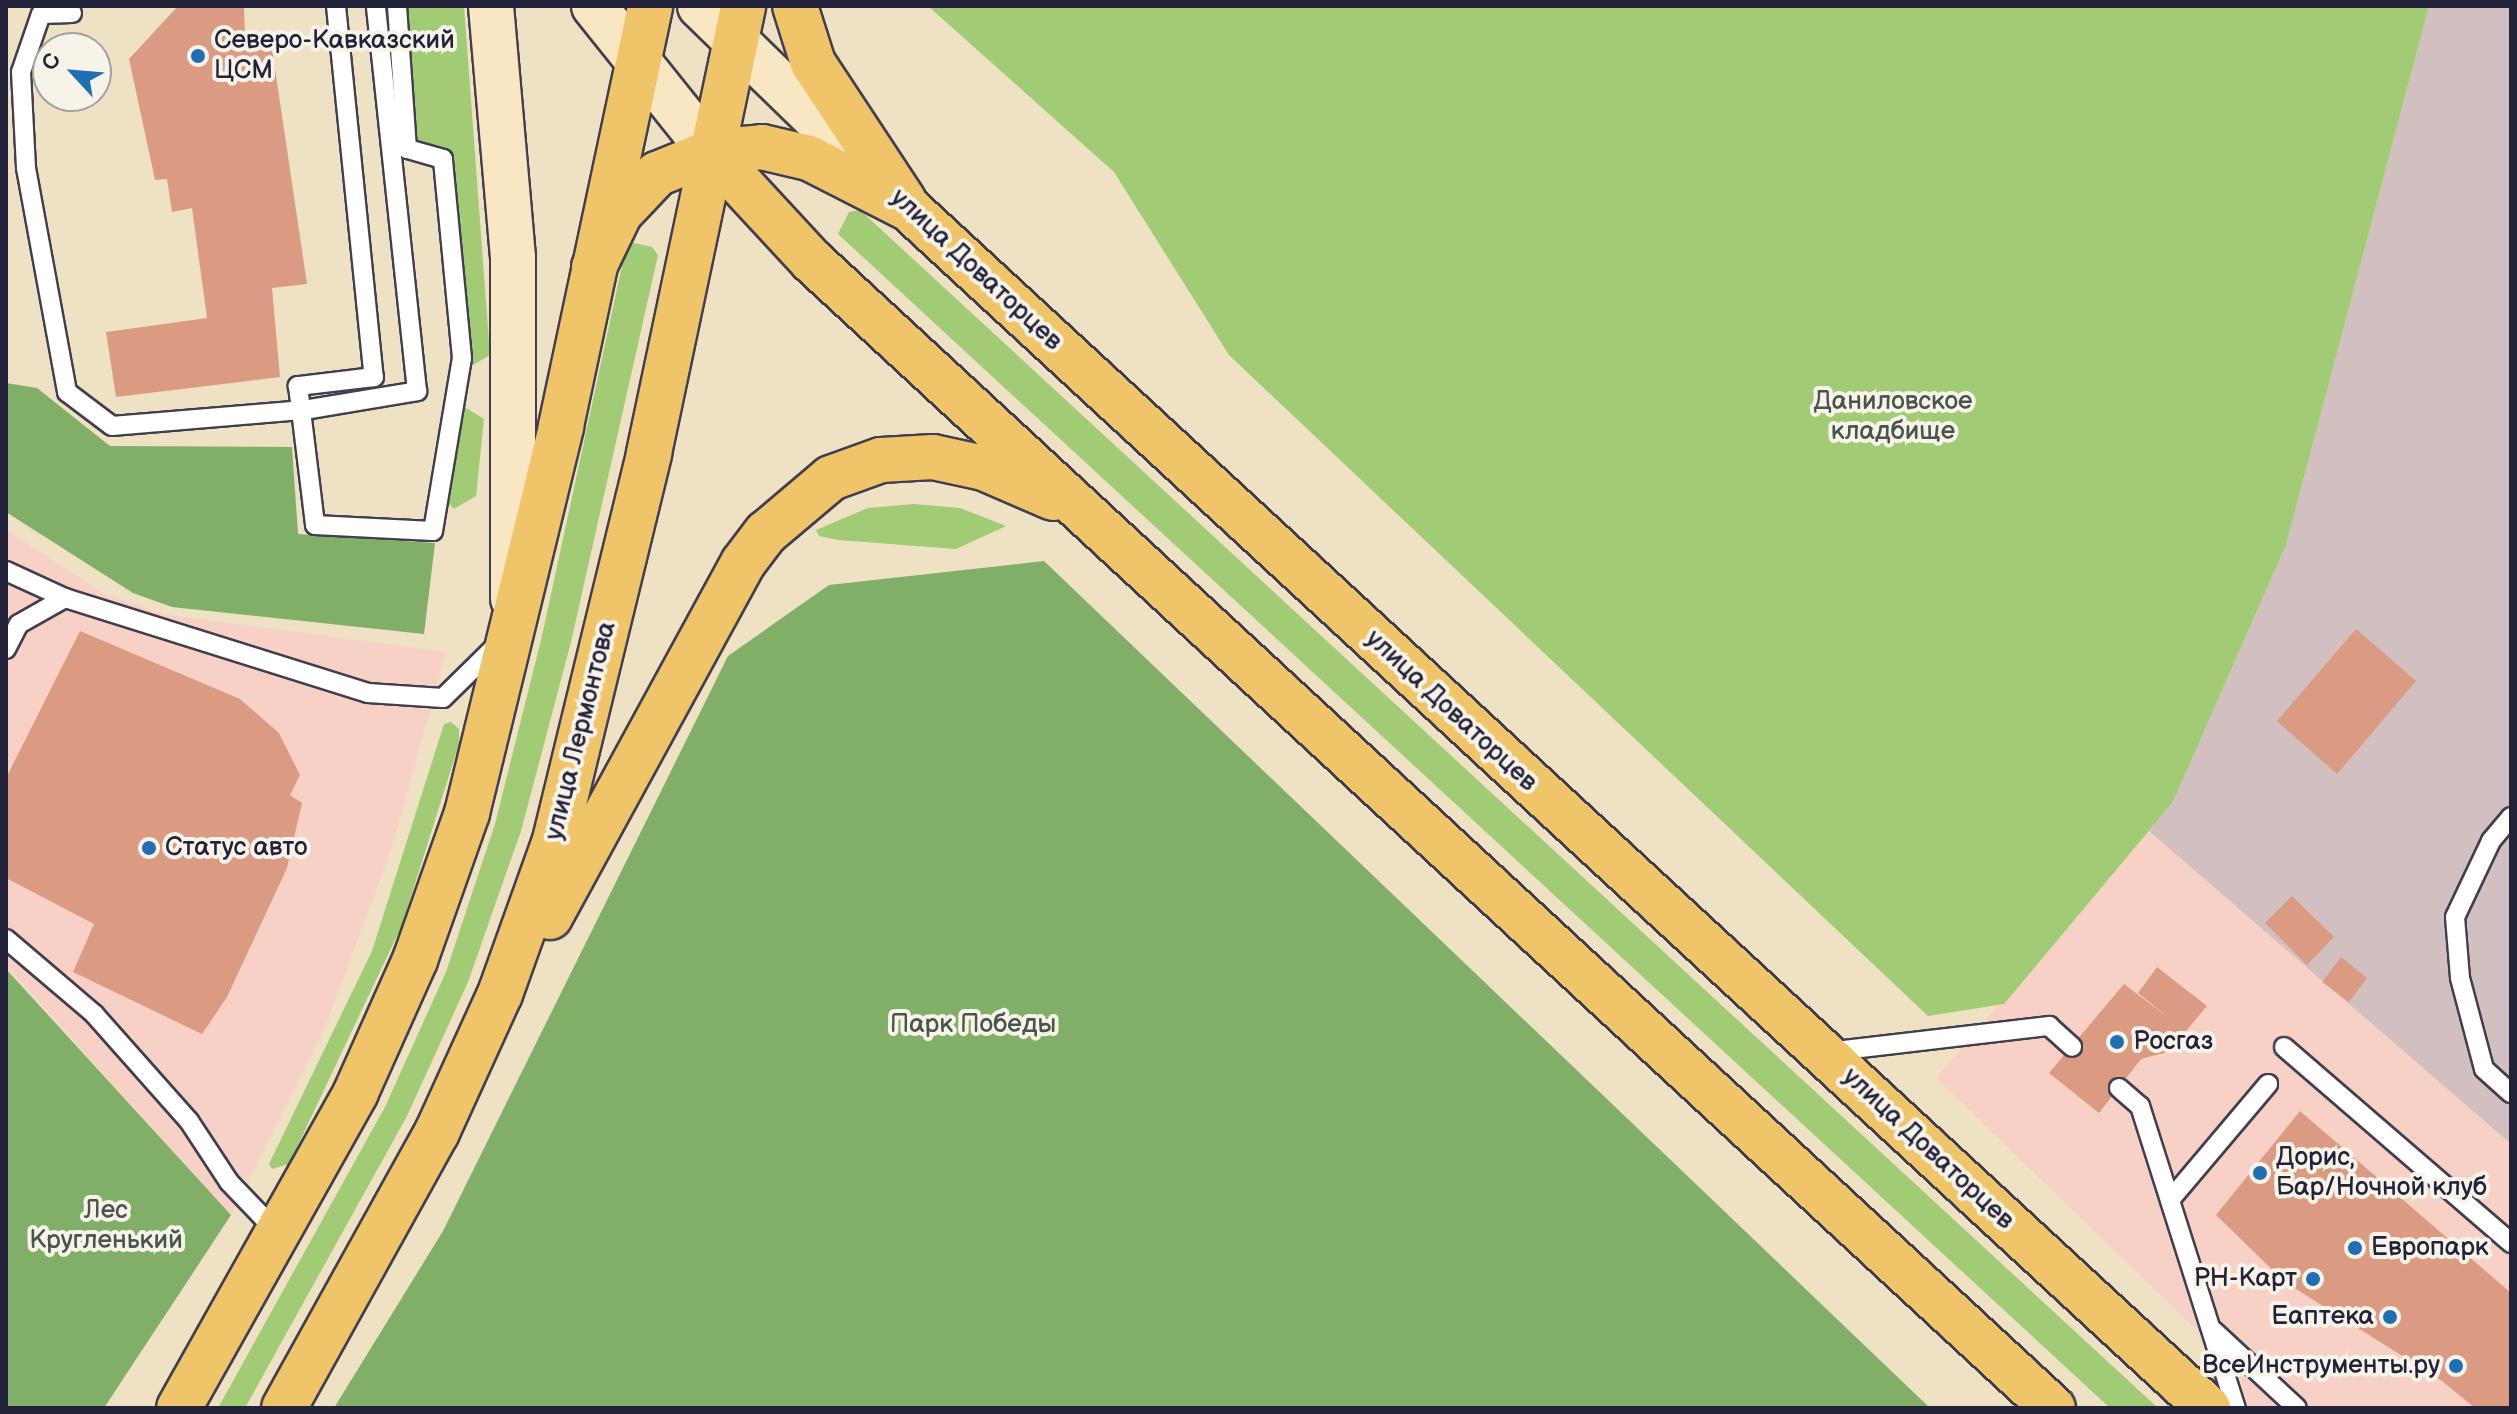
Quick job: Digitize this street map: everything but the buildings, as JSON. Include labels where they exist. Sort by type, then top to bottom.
[{"type":"main road","points":[[491,6],[513,258],[514,628]]},
{"type":"main road","points":[[594,6],[637,65],[711,152],[812,261],[2053,1408]]},
{"type":"main road","points":[[179,1408],[356,1092],[415,960],[467,813],[514,628],[650,6]]},
{"type":"main road","name":"улица Доваторцев","points":[[700,6],[739,23],[909,209],[2208,1408]]},
{"type":"main road","points":[[795,6],[813,63],[909,209]]},
{"type":"main road","name":"улица Лермонтова","points":[[284,1408],[437,1132],[500,994],[555,840],[649,453],[739,23]]},
{"type":"main road","points":[[594,267],[620,213],[657,174],[711,152],[762,147],[809,158],[909,209]]},
{"type":"main road","points":[[437,1132],[696,642],[766,533],[831,478],[881,460],[933,457],[984,468],[1047,494],[1111,537]]},
{"type":"lane","points":[[336,6],[374,377],[298,386],[304,410],[315,525],[433,531],[462,358],[443,159],[407,149],[397,6]]},
{"type":"lane","points":[[72,13],[41,14],[21,72],[26,168],[67,392],[112,426],[304,410],[417,391],[420,384],[376,6]]},
{"type":"lane","points":[[6,571],[65,598],[368,693],[443,698],[514,628]]},
{"type":"lane","points":[[6,649],[19,624],[65,598]]},
{"type":"lane","points":[[2511,817],[2491,841],[2455,917],[2460,978],[2484,1069],[2511,1093]]},
{"type":"lane","points":[[6,939],[94,1014],[189,1121],[229,1182],[279,1234]]},
{"type":"lane","points":[[1823,1052],[2049,1026],[2072,1047]]},
{"type":"lane","points":[[2284,1047],[2511,1243]]},
{"type":"lane","points":[[2170,1200],[2268,1084]]},
{"type":"lane","points":[[2119,1088],[2140,1106],[2236,1408]]},
{"type":"lane","points":[[2211,1329],[2297,1408]]},
{"type":"shaded area","points":[[2429,6],[2511,6],[2511,1144],[2149,831],[2173,802],[2286,545]]},
{"type":"shaded area","points":[[6,529],[106,595],[164,614],[446,652],[393,844],[327,1023],[231,1215],[6,965]]},
{"type":"shaded area","points":[[2149,831],[2511,1144],[2511,1408],[2248,1408],[2238,1370],[1936,1078]]},
{"type":"green space","points":[[399,6],[464,6],[490,355],[473,365],[466,360],[445,157],[409,146]]},
{"type":"green space","name":"Даниловское кладбище","points":[[928,6],[2429,6],[2286,545],[2173,802],[2004,1004],[1928,1016],[1229,355],[1114,172]]},
{"type":"green space","points":[[860,210],[2158,1408],[2110,1408],[838,234],[849,212]]},
{"type":"green space","points":[[634,243],[652,247],[658,255],[571,642],[521,831],[468,982],[407,1116],[245,1408],[218,1408],[385,1107],[446,972],[495,824],[542,636],[626,247]]},
{"type":"green space","points":[[6,383],[37,388],[110,446],[292,447],[298,534],[435,543],[424,634],[172,607],[133,593],[6,512]]},
{"type":"green space","points":[[463,406],[484,419],[476,496],[454,509],[448,503]]},
{"type":"green space","points":[[914,504],[960,508],[1006,526],[956,549],[838,540],[819,536],[816,530],[868,508]]},
{"type":"green space","name":"Парк Победы","points":[[1044,561],[1930,1408],[334,1408],[443,1231],[728,656],[829,585]]},
{"type":"green space","points":[[451,722],[459,729],[459,744],[402,925],[289,1164],[272,1169],[269,1164],[372,951],[444,724]]},
{"type":"green space","name":"Лес Кругленький","points":[[6,969],[231,1215],[104,1408],[6,1408]]},
{"type":"place","name":"Северо-Кавказский ЦСМ","points":[[198,56]]},
{"type":"place","name":"Статус авто","points":[[149,848]]},
{"type":"place","name":"Росгаз","points":[[2117,1042]]},
{"type":"place","name":"Дорис, Бар/Ночной клуб","points":[[2260,1173]]},
{"type":"place","name":"Европарк","points":[[2355,1248]]},
{"type":"place","name":"РН-Карт","points":[[2313,1279]]},
{"type":"place","name":"Еаптека","points":[[2390,1317]]},
{"type":"place","name":"ВсеИнструменты.ру","points":[[2456,1366]]}]
